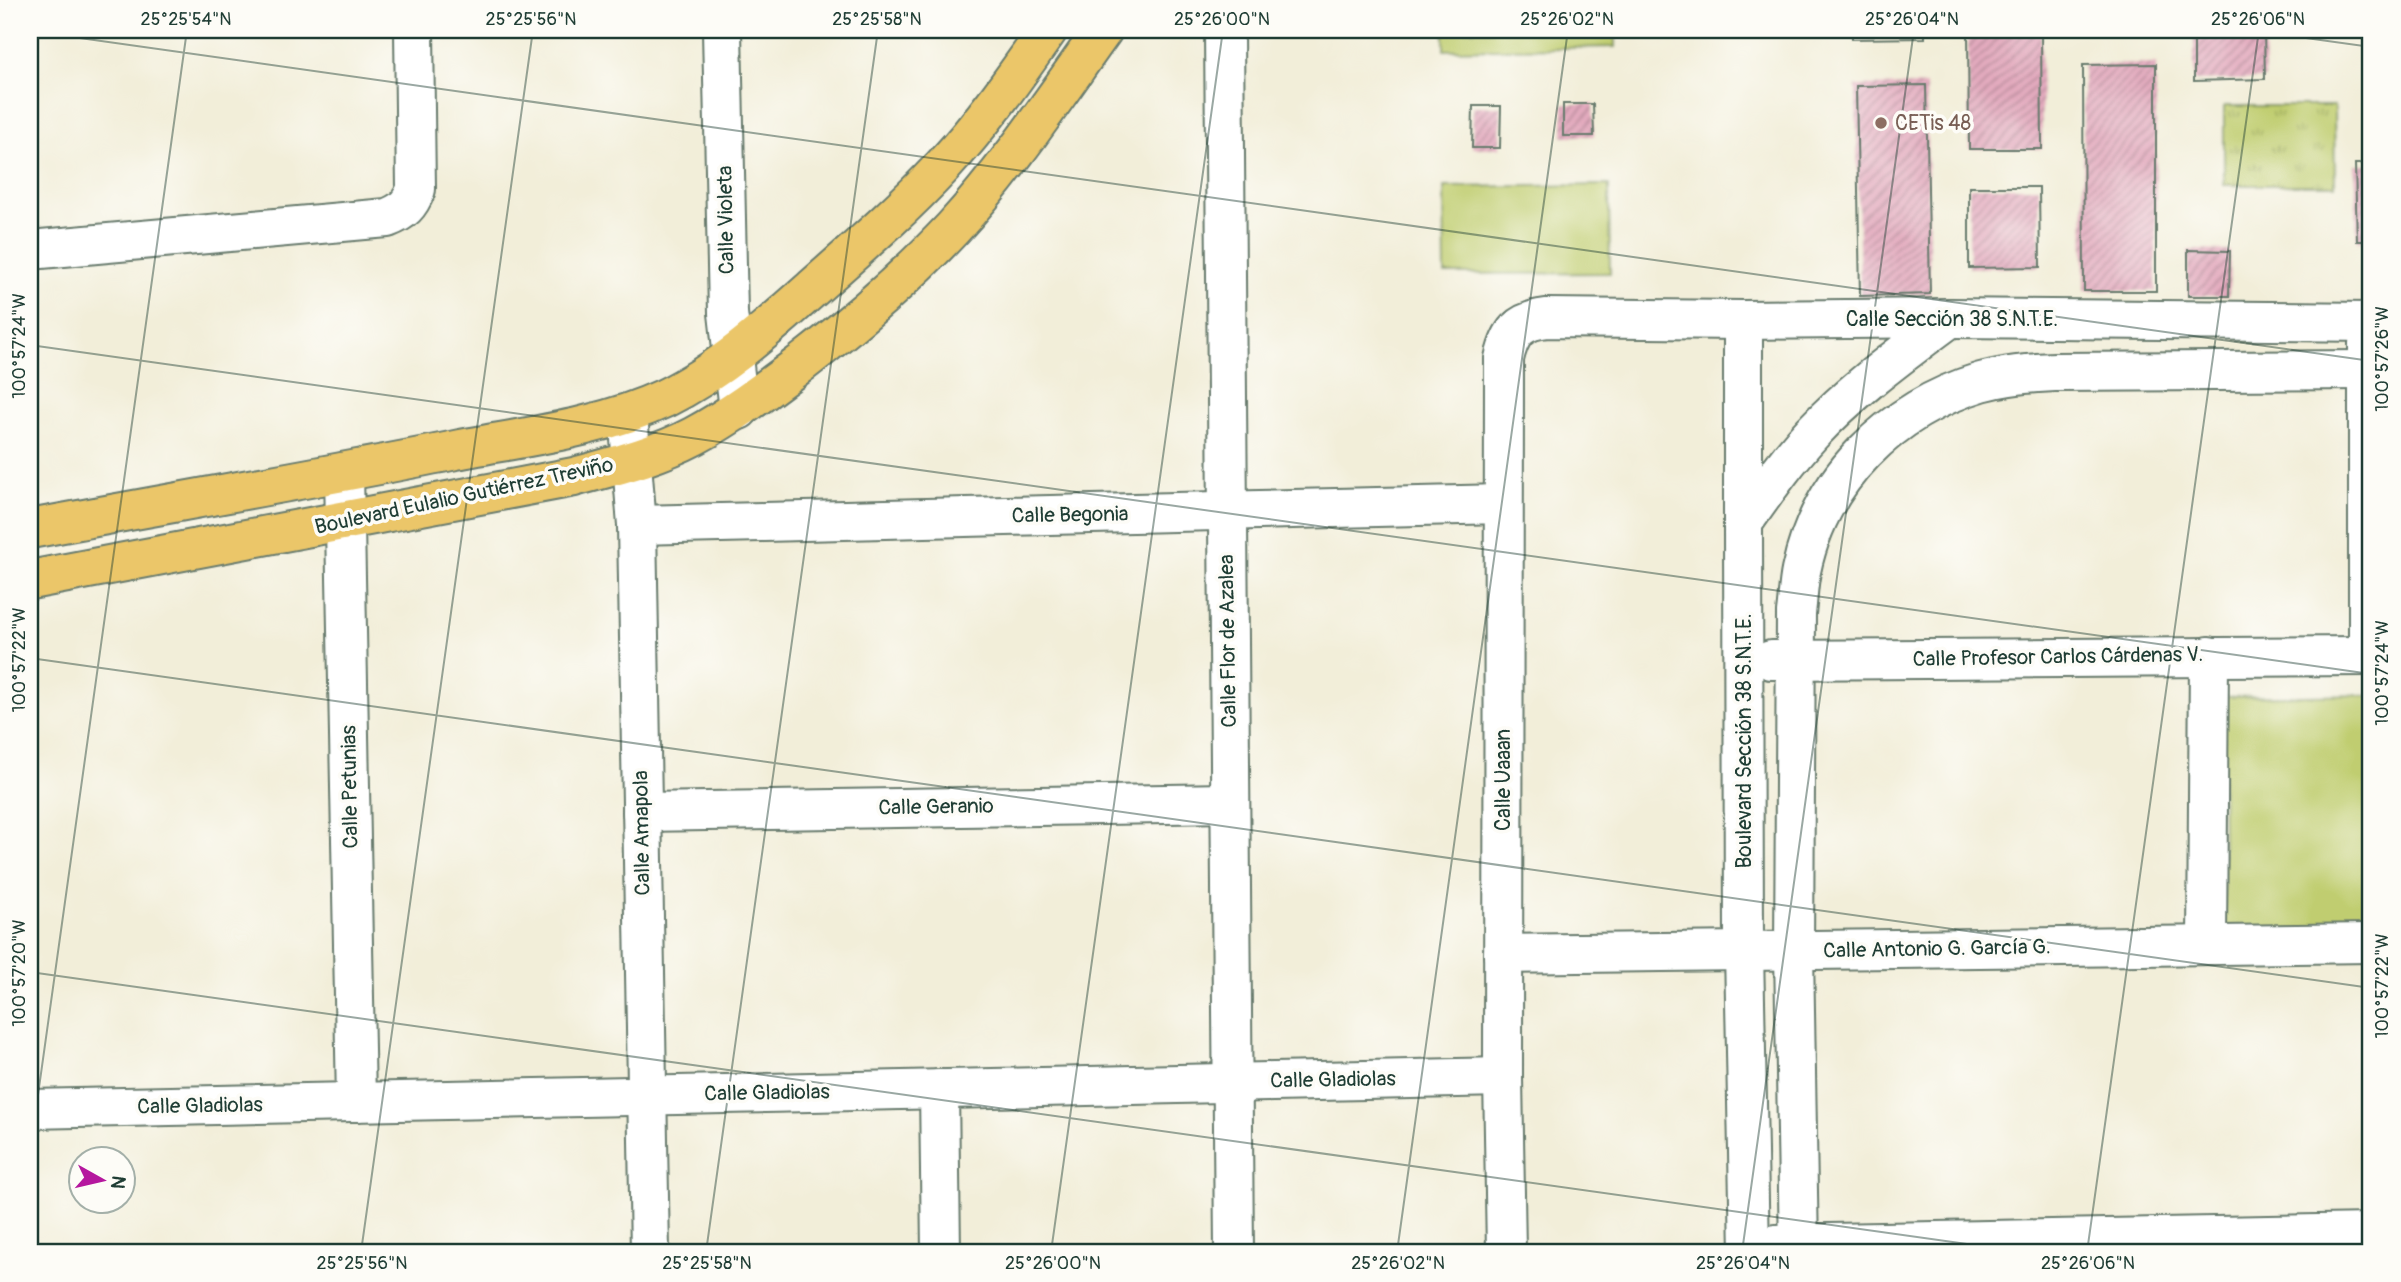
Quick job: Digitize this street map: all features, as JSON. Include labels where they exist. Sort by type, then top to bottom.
[{"type":"main road","points":[[30,529],[578,426],[628,414],[666,397],[731,357],[770,326],[870,237],[943,167],[994,107],[1048,30]]},
{"type":"main road","name":"Boulevard Eulalio Gutiérrez Treviño","points":[[30,580],[573,477],[632,461],[692,437],[740,410],[833,339],[899,282],[953,227],[998,174],[1103,30]]},
{"type":"street","points":[[30,250],[387,218],[401,212],[411,202],[416,189],[414,30]]},
{"type":"street","name":"Calle Violeta","points":[[722,30],[728,313],[731,357],[740,410]]},
{"type":"street","name":"Calle Flor de Azalea","points":[[1224,30],[1234,1252]]},
{"type":"street","points":[[1743,523],[1776,476],[1812,433],[1851,395],[1950,318]]},
{"type":"street","name":"Calle Sección 38 S.N.T.E.","points":[[1533,320],[1950,318],[2369,322]]},
{"type":"street","name":"Calle Uaaan","points":[[1506,1252],[1503,1077],[1504,359],[1508,340],[1518,327],[1533,320]]},
{"type":"street","name":"Boulevard Sección 38 S.N.T.E.","points":[[1743,320],[1744,951],[1750,1248]]},
{"type":"street","points":[[2369,322],[2370,656]]},
{"type":"street","points":[[1799,1248],[1794,951],[1795,659],[1801,571],[1812,535],[1829,496],[1856,459],[1888,430],[1920,408],[1953,392],[1983,382],[2018,374],[2055,372],[2369,370]]},
{"type":"street","name":"Calle Amapola","points":[[628,414],[637,526],[650,1252]]},
{"type":"street","name":"Calle Petunias","points":[[344,472],[356,1102]]},
{"type":"street","name":"Calle Begonia","points":[[637,526],[1503,504]]},
{"type":"street","points":[[2207,945],[2209,656]]},
{"type":"street","name":"Calle Profesor Carlos Cárdenas V.","points":[[1744,660],[2370,656]]},
{"type":"street","name":"Calle Geranio","points":[[642,812],[1229,803]]},
{"type":"street","name":"Calle Antonio G. García G.","points":[[1503,954],[2371,943]]},
{"type":"street","name":"Calle Gladiolas","points":[[30,1110],[1503,1077]]},
{"type":"street","points":[[939,1089],[941,1252]]},
{"type":"street","points":[[1750,1248],[2371,1233]]},
{"type":"green space","points":[[1444,30],[1615,30],[1615,47],[1444,50]]},
{"type":"green space","points":[[1679,30],[1833,30],[1833,33],[1679,35]]},
{"type":"green space","points":[[2224,106],[2334,106],[2335,185],[2224,185]]},
{"type":"green space","points":[[1609,185],[1610,273],[1445,274],[1444,187]]},
{"type":"green space","points":[[2371,695],[2371,929],[2224,932],[2221,697]]},
{"type":"building","points":[[1852,30],[1925,30],[1925,38],[1852,39]]},
{"type":"building","points":[[1968,30],[2041,30],[2042,149],[1969,149]]},
{"type":"building","points":[[2194,30],[2264,30],[2265,79],[2194,81]]},
{"type":"building","points":[[2368,46],[2371,46],[2371,100],[2369,100]]},
{"type":"building","points":[[2156,64],[2156,291],[2084,291],[2083,65]]},
{"type":"building","points":[[1926,85],[1930,294],[1860,296],[1856,86]]},
{"type":"building","points":[[1563,104],[1593,104],[1594,136],[1563,136]]},
{"type":"building","points":[[1473,106],[1501,106],[1500,148],[1472,148]]},
{"type":"building","points":[[2355,164],[2371,164],[2371,241],[2357,241]]},
{"type":"building","points":[[1969,187],[2039,187],[2040,267],[1969,268]]},
{"type":"building","points":[[2188,250],[2230,251],[2229,296],[2188,296]]},
{"type":"place","name":"CETis 48","points":[[1881,123]]}]
